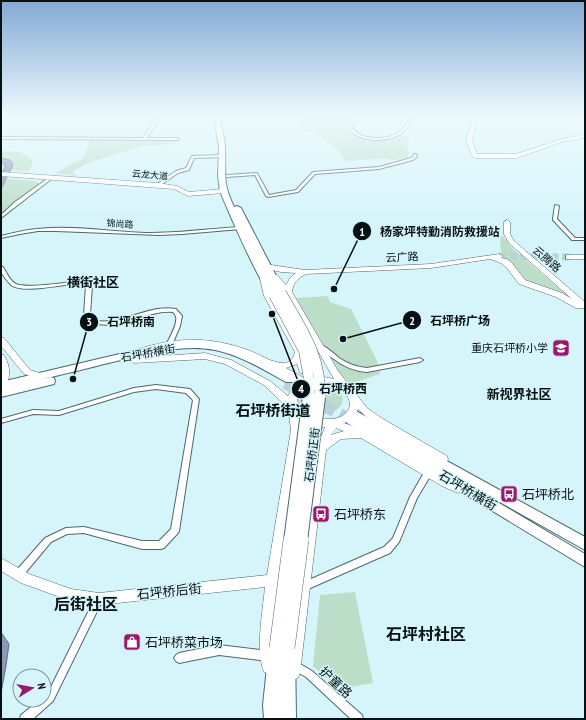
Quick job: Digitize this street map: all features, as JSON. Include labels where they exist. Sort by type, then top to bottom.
[{"type":"main road","name":"石坪桥正街","points":[[222,151],[221,176],[223,192],[264,279],[281,293]]},
{"type":"main road","name":"石坪桥正街","points":[[229,151],[227,176],[230,192],[281,293],[304,351],[310,385],[277,651],[280,712]]},
{"type":"main road","name":"石坪桥横街","points":[[1,384],[134,357],[174,352],[212,350],[228,354],[247,362],[288,382]]},
{"type":"main road","name":"石坪桥横街","points":[[1,393],[134,357]]},
{"type":"main road","name":"石坪桥横街","points":[[353,418],[477,489],[585,561]]},
{"type":"main road","name":"石坪桥横街","points":[[477,489],[579,537],[585,544]]},
{"type":"street","points":[[476,154],[517,156],[533,151]]},
{"type":"street","points":[[227,176],[256,174],[268,196],[297,191],[314,173],[379,168],[412,160],[415,158],[415,154]]},
{"type":"street","points":[[158,185],[176,172],[188,169],[194,157],[222,156]]},
{"type":"street","name":"云龙大道","points":[[1,174],[48,180],[163,188],[190,196],[223,192]]},
{"type":"street","name":"云龙大道","points":[[1,177],[16,176],[158,185],[175,187],[188,194],[223,192]]},
{"type":"street","points":[[1,217],[17,202],[48,180]]},
{"type":"street","points":[[557,206],[555,219],[574,239],[585,238]]},
{"type":"street","name":"云腾路","points":[[507,222],[507,234],[511,242],[585,306]]},
{"type":"street","name":"锦尚路","points":[[1,237],[19,232],[54,228],[148,234],[240,228]]},
{"type":"street","name":"云广路","points":[[292,274],[305,272],[431,266],[499,256]]},
{"type":"street","points":[[569,257],[585,257]]},
{"type":"street","points":[[490,258],[498,259],[509,264],[522,282],[559,295],[585,310]]},
{"type":"street","points":[[267,266],[292,274],[288,286],[281,293],[335,373],[364,410],[378,422],[455,466],[477,489]]},
{"type":"street","points":[[1,268],[12,285],[24,287],[84,282],[88,283],[88,318],[92,322],[98,324],[107,324],[127,320],[171,308],[180,316],[169,345]]},
{"type":"street","points":[[264,279],[268,296],[299,352],[305,383]]},
{"type":"street","points":[[1,340],[26,372],[40,376]]},
{"type":"street","points":[[134,357],[169,345],[196,342],[226,345],[246,351],[305,383]]},
{"type":"street","points":[[317,345],[327,349],[343,363],[359,369],[367,370],[420,360]]},
{"type":"street","points":[[272,364],[282,365],[293,363],[297,360],[299,352]]},
{"type":"street","points":[[134,357],[205,356],[228,362],[268,383],[293,407],[300,416],[312,422],[326,424],[334,423],[345,418],[354,410],[355,405],[353,395]]},
{"type":"street","points":[[1,357],[5,362],[7,370],[1,384]]},
{"type":"street","points":[[7,370],[12,372],[21,366]]},
{"type":"street","points":[[277,651],[267,642],[272,580],[296,430],[292,402],[294,392],[305,383],[315,380],[335,381],[345,387]]},
{"type":"street","points":[[1,421],[34,412],[59,413],[134,390],[156,387],[188,390],[196,399],[174,531],[161,545],[142,546],[84,530],[66,531],[48,540],[18,575]]},
{"type":"street","points":[[334,423],[364,435],[446,483],[477,489]]},
{"type":"street","points":[[280,712],[294,666],[305,586],[320,450],[328,430],[334,423]]},
{"type":"street","points":[[320,450],[331,439],[339,435],[364,435]]},
{"type":"street","points":[[305,586],[387,550],[396,540],[414,498],[428,473]]},
{"type":"street","name":"石坪桥后街","points":[[1,564],[25,579],[71,595],[99,599],[272,580]]},
{"type":"street","points":[[25,719],[50,698],[99,599]]},
{"type":"street","points":[[179,658],[219,650],[277,651]]},
{"type":"street","name":"护童路","points":[[294,666],[309,674],[358,719]]},
{"type":"green space","points":[[1,151],[19,152],[29,157],[32,161],[32,165],[29,171],[11,170],[13,165],[1,158]]},
{"type":"green space","points":[[86,151],[127,151],[88,163],[72,172],[77,176],[55,173],[83,158]]},
{"type":"green space","points":[[338,151],[408,151],[409,153],[407,156],[409,157],[393,160],[386,158],[346,161]]},
{"type":"green space","points":[[7,179],[36,181],[40,184],[1,215],[1,189]]},
{"type":"green space","points":[[502,235],[513,249],[574,301],[534,286],[519,277],[509,267],[502,254],[500,241]]},
{"type":"green space","points":[[328,296],[330,302],[351,309],[379,365],[380,374],[350,384],[339,372],[296,298]]},
{"type":"green space","points":[[319,383],[336,388],[342,395],[342,404],[331,413],[316,414],[309,412],[299,403],[297,396],[306,386]]},
{"type":"green space","points":[[355,592],[373,683],[339,689],[313,666],[320,595]]},
{"type":"water","points":[[1,158],[10,160],[13,165],[1,189],[1,176],[5,166],[1,162]]},
{"type":"water","points":[[1,632],[9,644],[1,693]]},
{"type":"tunnel","points":[[499,256],[569,257]]},
{"type":"tunnel","points":[[285,384],[310,398]]},
{"type":"tunnel","points":[[308,397],[351,420]]},
{"type":"place","name":"杨家坪特勤消防救援站","points":[[334,289]]},
{"type":"place","name":"石坪桥西","points":[[272,314]]},
{"type":"place","name":"石坪桥广场","points":[[343,339]]},
{"type":"place","name":"重庆石坪桥小学","points":[[561,348]]},
{"type":"place","name":"石坪桥南","points":[[73,379]]},
{"type":"place","name":"石坪桥北","points":[[509,494]]},
{"type":"place","name":"石坪桥东","points":[[321,514]]},
{"type":"place","name":"石坪桥菜市场","points":[[132,642]]},
{"type":"district","name":"横街社区","points":[[93,282]]},
{"type":"district","name":"新视界社区","points":[[519,394]]},
{"type":"district","name":"石坪桥街道","points":[[273,411]]},
{"type":"district","name":"后街社区","points":[[86,604]]},
{"type":"district","name":"石坪村社区","points":[[426,634]]}]
